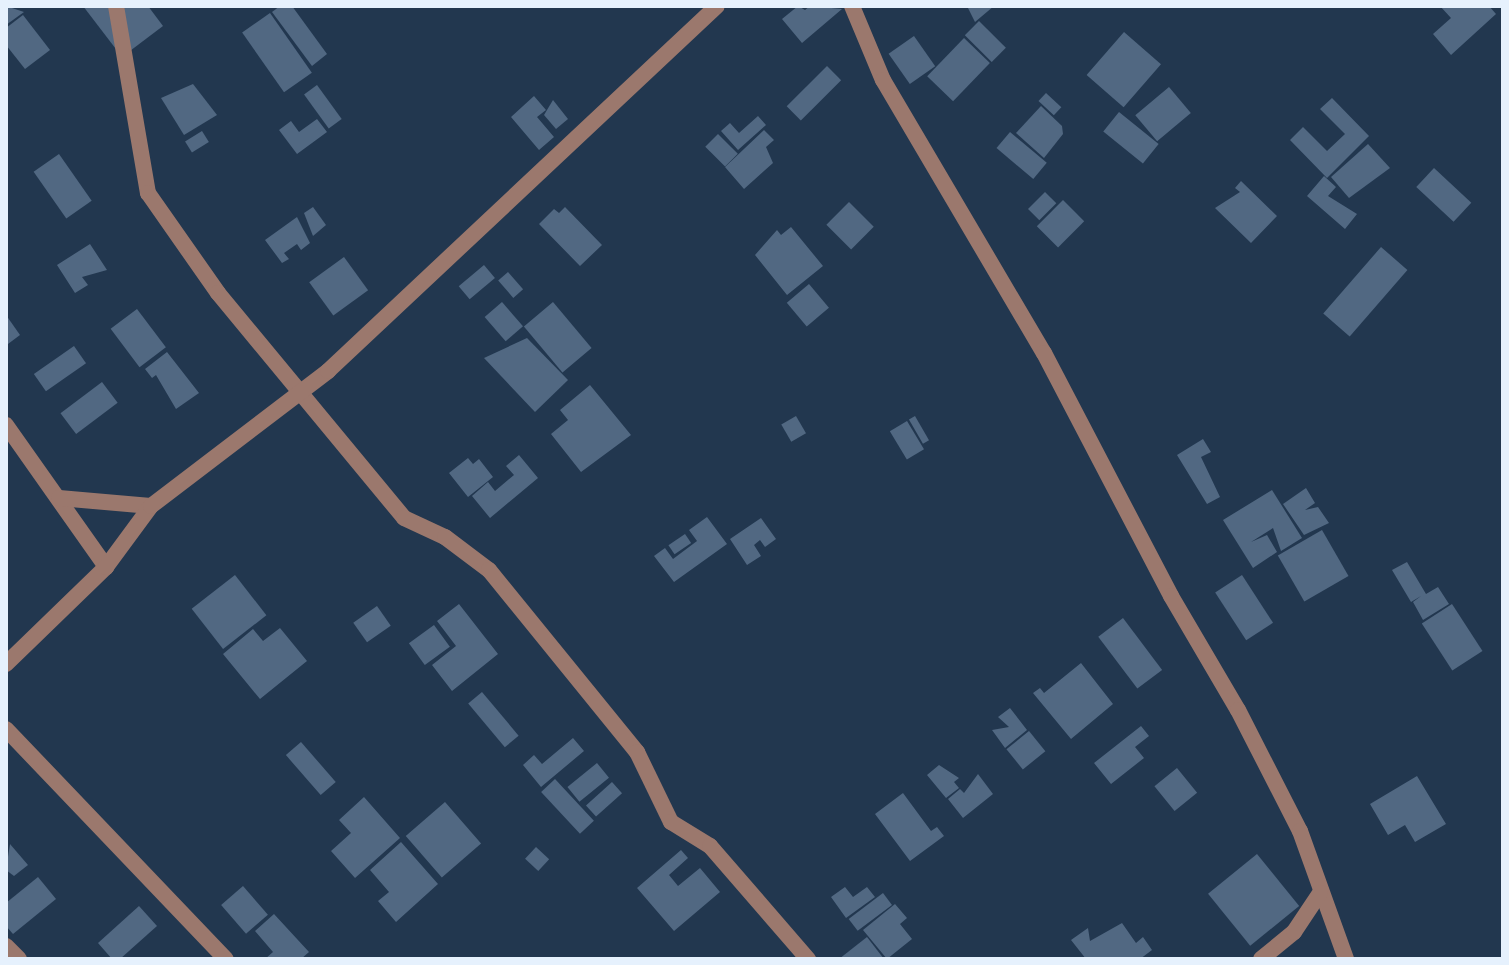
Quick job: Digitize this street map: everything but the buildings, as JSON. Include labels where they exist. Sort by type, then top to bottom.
[{"type":"street","points":[[116,6],[148,193],[218,293],[302,390],[404,518],[445,537],[489,570],[637,752],[671,822],[710,846],[808,959]]},
{"type":"street","points":[[6,664],[106,567],[151,506],[302,390],[717,6]]},
{"type":"street","points":[[852,6],[883,80],[1044,353],[1171,596],[1238,710],[1300,831],[1346,959]]},
{"type":"street","points":[[6,425],[106,567]]},
{"type":"street","points":[[59,498],[151,506]]},
{"type":"street","points":[[6,729],[226,959]]},
{"type":"street","points":[[1261,959],[1294,932],[1320,893]]},
{"type":"street","points":[[6,946],[19,959]]}]
